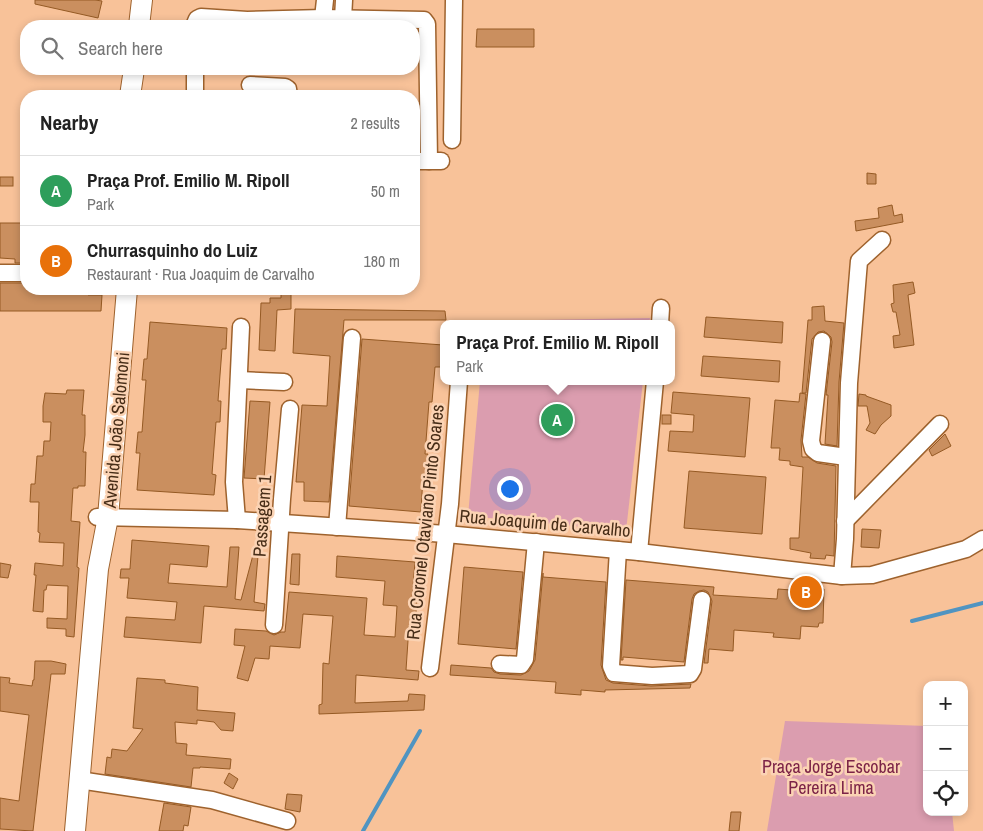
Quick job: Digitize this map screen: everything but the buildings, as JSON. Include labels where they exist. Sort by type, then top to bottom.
[{"type":"main road","points":[[140,20],[142,0]]},
{"type":"main road","points":[[131,90],[133,75]]},
{"type":"main road","name":"Avenida João Salomoni","points":[[75,831],[102,517],[116,295]]},
{"type":"main road","name":"Avenida João Salomoni","points":[[102,517],[126,295]]},
{"type":"street","points":[[452,140],[454,0]]},
{"type":"street","points":[[262,20],[324,8],[343,8],[420,18],[426,22],[428,161]]},
{"type":"street","points":[[197,20],[201,17],[224,20]]},
{"type":"street","points":[[195,75],[195,90]]},
{"type":"street","points":[[250,83],[285,86],[288,90]]},
{"type":"street","points":[[842,576],[848,383],[859,261],[882,240]]},
{"type":"street","points":[[0,273],[20,274]]},
{"type":"street","points":[[237,520],[234,482],[241,327]]},
{"type":"street","points":[[337,527],[352,338]]},
{"type":"street","points":[[822,341],[811,441],[813,449],[818,452],[846,457]]},
{"type":"street","points":[[239,380],[284,382]]},
{"type":"street","name":"Rua Coronel Otaviano Pinto Soares","points":[[430,668],[446,534],[459,385]]},
{"type":"street","points":[[639,552],[655,385]]},
{"type":"street","name":"Passagem 1","points":[[274,625],[290,409]]},
{"type":"street","points":[[844,521],[940,424]]},
{"type":"street","name":"Rua Joaquim de Carvalho","points":[[102,517],[237,520],[446,534],[639,552],[842,576],[872,575],[966,549],[983,539]]},
{"type":"street","points":[[500,664],[521,665],[525,659],[536,542]]},
{"type":"street","points":[[618,550],[611,666],[614,672],[652,676],[690,674],[693,669],[702,600]]},
{"type":"street","points":[[79,780],[212,800],[287,821]]},
{"type":"green space","points":[[650,318],[650,320],[540,320]]},
{"type":"green space","points":[[480,385],[643,385],[626,531],[468,516]]},
{"type":"green space","name":"Praça Jorge Escobar Pereira Lima","points":[[785,721],[923,726],[923,816],[952,816],[954,831],[767,831]]},
{"type":"waterway","points":[[912,621],[983,603]]},
{"type":"waterway","points":[[363,831],[420,731]]},
{"type":"place","name":"Praça Prof. Emilio M. Ripoll","points":[[557,420]]},
{"type":"place","name":"Churrasquinho do Luiz","points":[[806,592]]}]
